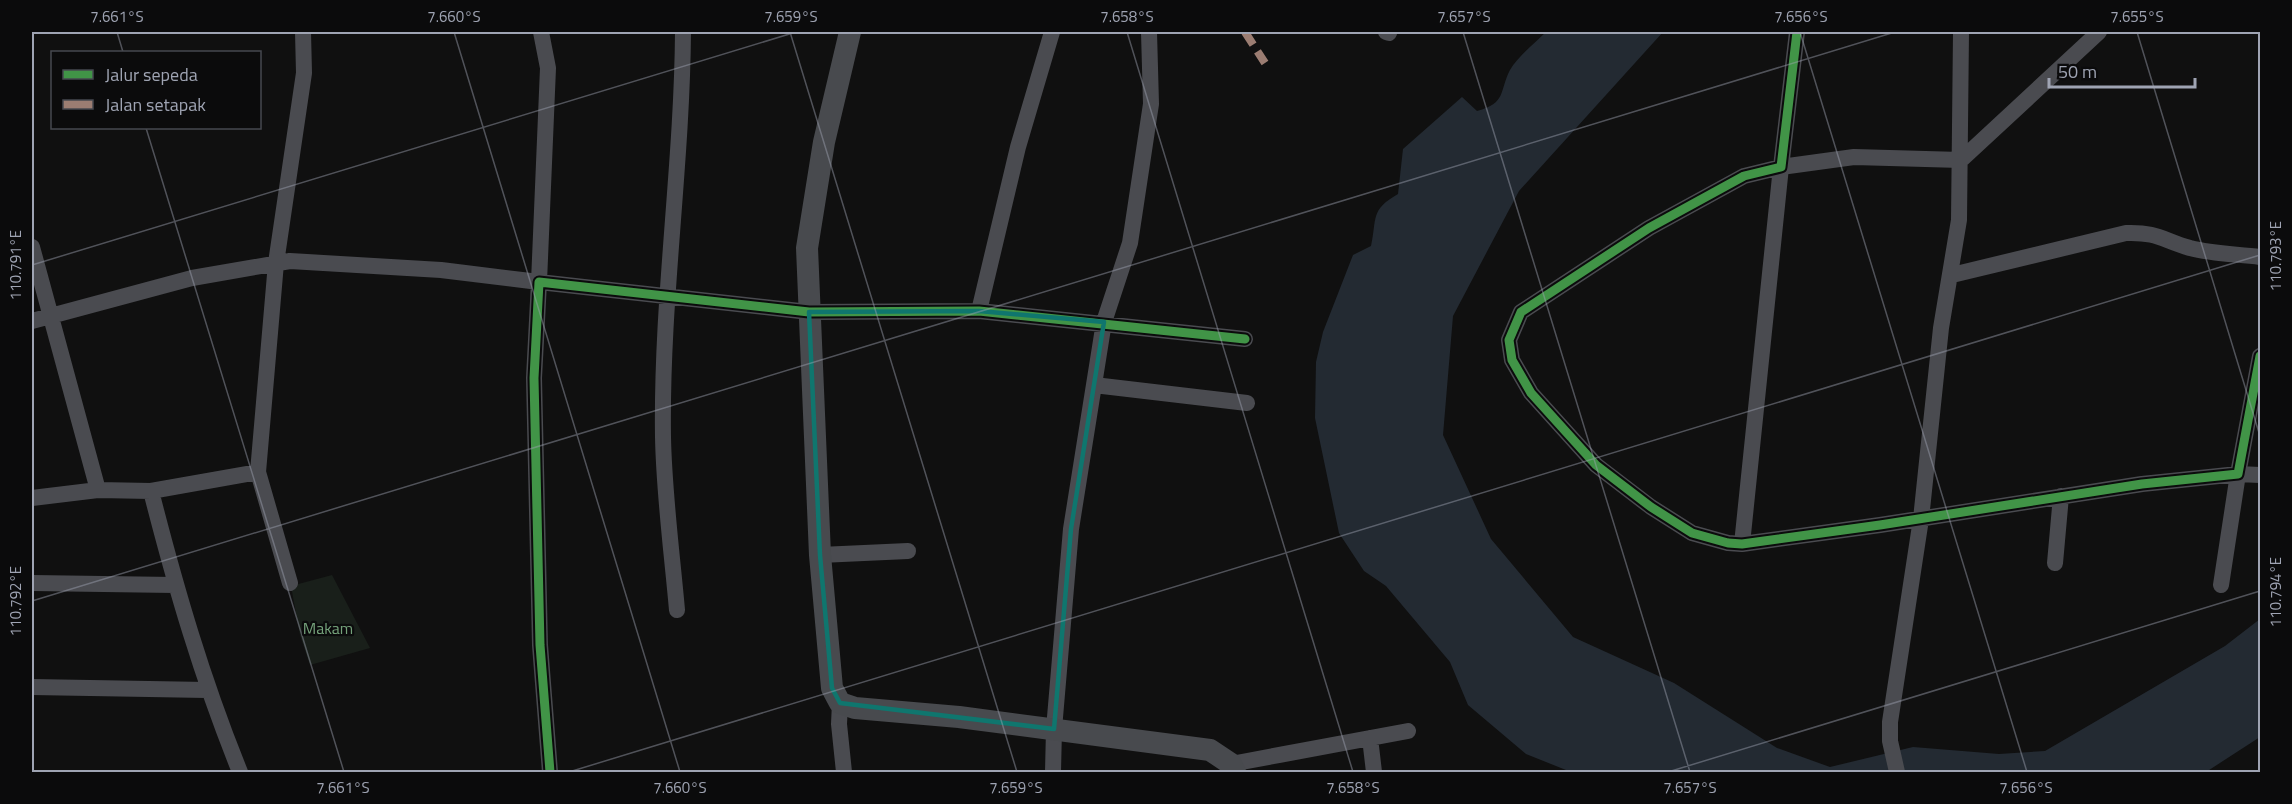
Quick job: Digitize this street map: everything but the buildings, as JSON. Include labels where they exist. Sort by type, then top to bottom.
[{"type":"street","points":[[290,583],[258,472],[276,263],[304,73],[303,32]]},
{"type":"street","points":[[541,32],[548,68],[534,378],[540,645],[550,772]]},
{"type":"street","points":[[676,610],[663,437],[668,297],[682,111],[683,32]]},
{"type":"street","points":[[844,772],[839,724],[840,703],[832,688],[820,555],[807,248],[824,142],[850,32]]},
{"type":"street","points":[[979,311],[1018,147],[1052,32]]},
{"type":"street","points":[[1053,772],[1054,729],[1071,529],[1104,322],[1132,231],[1151,104],[1149,32]]},
{"type":"street","points":[[1742,544],[1797,32]]},
{"type":"street","points":[[1897,772],[1890,741],[1890,722],[1921,519],[1941,328],[1952,275],[1959,220],[1961,32]]},
{"type":"street","points":[[2099,32],[1961,160],[1854,157],[1781,167],[1744,176],[1648,228],[1521,312],[1509,340],[1512,360],[1531,393],[1596,465],[1651,507],[1692,533],[1728,543],[1742,544],[1921,519],[2183,478],[2238,474],[2260,476]]},
{"type":"street","points":[[1952,275],[2126,233],[2149,232],[2188,247],[2221,254],[2260,257]]},
{"type":"street","points":[[32,247],[98,490]]},
{"type":"street","points":[[32,321],[192,278],[290,261],[441,270],[808,312],[979,311],[1104,322],[1245,339]]},
{"type":"street","points":[[2221,585],[2238,474],[2260,356]]},
{"type":"street","points":[[1094,386],[1247,403]]},
{"type":"street","points":[[32,498],[98,490],[151,491],[258,472]]},
{"type":"street","points":[[151,491],[175,585],[207,690],[240,772]]},
{"type":"street","points":[[2055,563],[2061,496]]},
{"type":"street","points":[[820,555],[908,551]]},
{"type":"street","points":[[32,583],[175,585]]},
{"type":"street","points":[[32,687],[207,690]]},
{"type":"street","points":[[840,703],[855,708],[1054,729],[1210,750],[1233,768],[1408,731]]},
{"type":"street","points":[[1370,738],[1374,772]]},
{"type":"highlighted area","points":[[979,311],[1104,322],[1071,529],[1054,729],[840,703],[832,688],[820,555],[809,312]]},
{"type":"green space","name":"Makam","points":[[332,575],[370,648],[310,665],[300,635],[291,586]]},
{"type":"shaded area","points":[[1546,32],[1663,32],[1519,191],[1453,316],[1443,435],[1491,539],[1573,637],[1674,683],[1777,748],[1830,767],[1913,747],[1999,754],[2045,751],[2225,646],[2260,619],[2260,737],[2206,772],[1571,772],[1526,754],[1468,705],[1450,662],[1386,586],[1364,571],[1339,533],[1315,418],[1316,362],[1323,332],[1353,255],[1371,246],[1379,210],[1398,194],[1403,149],[1462,97],[1477,111],[1487,108],[1498,100],[1513,65]]},
{"type":"marked path","points":[[1245,32],[1265,63]]},
{"type":"cycle path","points":[[1797,32],[1781,167],[1744,176],[1649,228],[1521,312],[1509,340],[1512,360],[1531,393],[1596,465],[1651,507],[1692,533],[1728,543],[1742,544],[2142,484],[2238,474],[2260,356]]},
{"type":"cycle path","points":[[550,772],[540,645],[534,378],[539,282],[809,312],[979,311],[1245,339]]}]
